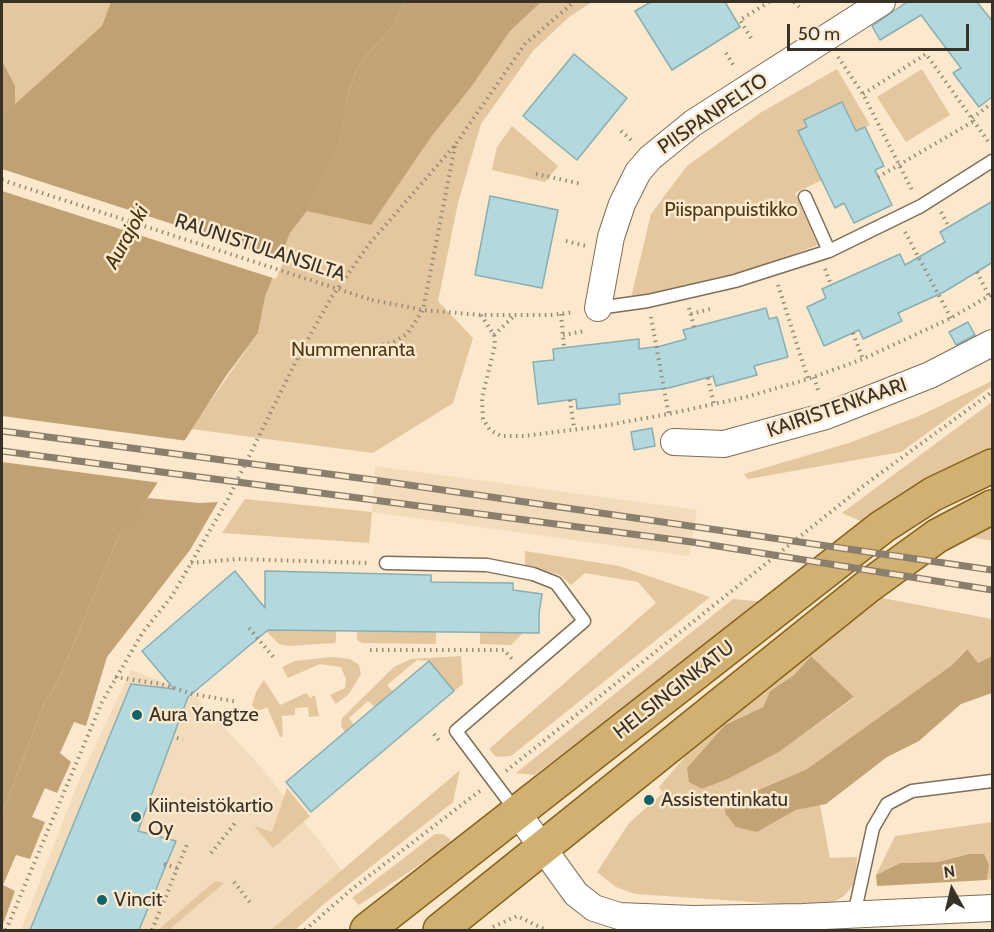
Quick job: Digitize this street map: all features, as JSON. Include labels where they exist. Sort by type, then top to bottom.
[{"type":"main road","name":"HELSINGINKATU","points":[[367,930],[882,527],[933,494],[993,466]]},
{"type":"main road","name":"HELSINGINKATU","points":[[440,930],[867,587],[937,536],[993,507]]},
{"type":"street","name":"PIISPANPELTO","points":[[598,308],[611,237],[622,204],[644,165],[693,123],[882,2]]},
{"type":"street","name":"KAIRISTENKAARI","points":[[674,442],[724,444],[826,416],[930,375],[993,343]]},
{"type":"street","points":[[516,812],[576,894],[594,908],[619,916],[854,923],[993,908]]},
{"type":"lane","points":[[598,308],[648,301],[773,269],[829,251],[921,206],[993,161]]},
{"type":"lane","points":[[805,197],[829,251]]},
{"type":"lane","points":[[386,563],[487,565],[533,574],[556,584],[584,621],[456,731],[516,812]]},
{"type":"lane","points":[[854,923],[873,828],[887,804],[912,791],[993,781]]},
{"type":"path","points":[[6,930],[102,702],[143,632],[172,596],[228,499],[298,357],[331,298],[370,243],[455,145],[525,44],[555,15],[574,2]]},
{"type":"path","points":[[751,38],[740,20],[769,2]]},
{"type":"path","points":[[794,2],[799,7]]},
{"type":"path","points":[[826,39],[863,94],[921,206]]},
{"type":"path","points":[[863,94],[926,54],[993,147]]},
{"type":"path","points":[[878,177],[900,167],[973,120],[991,104]]},
{"type":"path","points":[[298,357],[392,343],[407,334],[423,310],[455,145]]},
{"type":"path","points":[[536,174],[582,184]]},
{"type":"path","name":"RAUNISTULANSILTA","points":[[2,180],[372,300],[423,310],[481,315],[561,314],[598,308]]},
{"type":"path","points":[[898,218],[951,318]]},
{"type":"path","points":[[773,269],[808,379]]},
{"type":"path","points":[[481,315],[494,335],[495,345],[482,398],[483,419],[490,430],[501,436],[555,434],[574,428],[603,426],[714,404],[808,379],[863,359],[951,318],[991,295],[977,272]]},
{"type":"path","points":[[648,301],[669,414]]},
{"type":"path","points":[[691,314],[714,308]]},
{"type":"path","points":[[561,314],[564,348]]},
{"type":"path","points":[[494,335],[515,315]]},
{"type":"path","points":[[562,335],[585,331]]},
{"type":"path","points":[[853,333],[863,359]]},
{"type":"path","points":[[708,378],[714,404]]},
{"type":"path","points":[[510,768],[849,497],[993,392]]},
{"type":"path","points":[[570,400],[574,428]]},
{"type":"path","points":[[190,563],[238,559],[386,563]]},
{"type":"path","points":[[249,628],[275,658]]},
{"type":"path","points":[[370,650],[504,650]]},
{"type":"path","points":[[116,677],[161,684],[193,694],[238,702]]},
{"type":"path","points":[[177,738],[183,741]]},
{"type":"path","points":[[305,930],[352,889],[479,791]]},
{"type":"path","points":[[158,797],[164,799]]},
{"type":"path","points":[[211,853],[236,822]]},
{"type":"path","points":[[152,930],[188,842]]},
{"type":"path","points":[[164,864],[177,868]]},
{"type":"path","points":[[234,882],[252,905]]},
{"type":"path","points":[[487,930],[517,916],[546,930]]},
{"type":"shaded area","points":[[405,2],[541,2],[510,31],[471,87],[431,137],[371,225],[307,211],[340,142],[347,98],[355,73],[365,57],[393,26]]},
{"type":"shaded area","points":[[2,61],[15,86],[15,104],[2,112]]},
{"type":"shaded area","points":[[375,466],[697,510],[689,556],[372,512]]},
{"type":"shaded area","points":[[148,498],[200,503],[218,502],[190,550],[107,657],[86,726],[74,722],[60,753],[71,762],[57,793],[45,788],[32,817],[45,822],[30,859],[16,855],[3,885],[15,891],[2,927],[2,814],[43,706],[59,679],[119,535]]},
{"type":"shaded area","points":[[967,649],[978,663],[992,656],[992,693],[961,704],[919,741],[887,757],[826,804],[796,810],[757,832],[736,827],[725,813],[726,804],[807,769],[952,665]]},
{"type":"shaded area","points":[[811,656],[854,697],[779,752],[728,779],[702,789],[689,782],[687,768],[725,725],[763,707],[770,691],[794,675]]},
{"type":"shaded area","points":[[131,670],[193,694],[261,767],[348,878],[282,930],[21,930],[79,780]]},
{"type":"shaded area","points":[[969,854],[984,854],[989,865],[987,880],[877,886],[876,875],[900,863],[938,862]]},
{"type":"green space","points":[[2,2],[180,2],[2,152]]},
{"type":"green space","name":"Nummenranta","points":[[405,2],[592,2],[569,17],[533,51],[481,124],[458,203],[438,301],[473,338],[453,403],[373,453],[191,429],[258,333],[265,297],[290,233],[307,211],[347,98],[393,26]]},
{"type":"green space","name":"Piispanpuistikko","points":[[837,69],[870,125],[856,131],[842,102],[804,120],[807,127],[798,131],[822,180],[795,193],[818,245],[739,274],[631,298],[651,214],[687,166],[760,113]]},
{"type":"green space","points":[[922,69],[950,115],[906,142],[877,97]]},
{"type":"green space","points":[[512,126],[558,166],[545,182],[492,170],[497,147]]},
{"type":"green space","points":[[992,381],[992,386],[901,452],[748,479],[744,474],[849,443],[919,416]]},
{"type":"green space","points":[[992,402],[992,447],[937,473],[863,522],[842,513]]},
{"type":"green space","points":[[245,499],[372,512],[369,543],[222,533]]},
{"type":"green space","points":[[992,524],[992,541],[966,536]]},
{"type":"green space","points":[[525,551],[619,566],[710,597],[511,756],[496,757],[489,749],[656,603],[638,582],[585,573],[571,585],[560,575],[525,565]]},
{"type":"green space","points":[[877,597],[992,619],[992,656],[978,663],[966,649],[952,665],[807,769],[726,804],[757,832],[796,810],[820,805],[830,858],[857,857],[855,883],[844,896],[832,903],[783,904],[635,894],[616,887],[597,872],[629,823],[663,793],[659,787],[695,745]],"holes":[[[811,656],[854,698],[779,752],[728,779],[702,789],[725,725],[763,707],[770,691],[794,675]]]},
{"type":"green space","points":[[733,599],[765,602],[534,775],[516,773]]},
{"type":"green space","points":[[265,630],[336,631],[336,640],[335,643],[288,646],[279,644]]},
{"type":"green space","points":[[357,631],[436,632],[436,644],[362,643],[357,640]]},
{"type":"green space","points":[[480,633],[523,633],[511,645],[480,644]]},
{"type":"green space","points":[[461,656],[463,684],[454,691],[429,661],[417,660],[387,685],[393,692],[375,707],[368,701],[349,718],[354,725],[345,732],[341,726],[342,718],[394,667],[411,659]]},
{"type":"green space","points":[[332,657],[350,659],[359,665],[361,674],[349,694],[336,704],[330,695],[345,688],[346,679],[341,667],[320,664],[288,678],[282,667],[295,661]]},
{"type":"green space","points":[[264,680],[280,705],[306,693],[310,698],[315,695],[319,716],[309,717],[308,707],[295,708],[295,715],[282,716],[283,736],[280,737],[267,707],[256,712],[252,705],[256,692]]},
{"type":"green space","points":[[460,770],[453,802],[325,903],[295,930],[271,930]]},
{"type":"green space","points":[[287,788],[310,816],[273,848],[254,826],[272,832]]},
{"type":"green space","points":[[992,822],[992,879],[987,880],[989,865],[969,854],[938,862],[900,863],[876,875],[895,836]]},
{"type":"green space","points":[[435,834],[443,834],[450,839],[451,844],[359,905],[352,898]]},
{"type":"green space","points":[[215,881],[224,883],[169,930],[158,930]]},
{"type":"water","name":"Aurajoki","points":[[111,2],[405,2],[393,26],[365,57],[355,73],[347,98],[340,142],[307,211],[290,233],[265,297],[258,333],[226,376],[138,513],[119,535],[59,679],[43,706],[2,814],[2,112],[15,104],[102,26]]},
{"type":"pier","points":[[2,169],[284,260],[276,279],[2,191]]},
{"type":"pier","points":[[2,416],[188,441],[161,483],[2,462]]},
{"type":"building","points":[[651,2],[725,2],[740,27],[672,70],[635,11]]},
{"type":"building","points":[[907,2],[977,2],[993,22],[993,96],[979,107],[953,73],[961,68],[921,15],[880,40],[872,26]]},
{"type":"building","points":[[574,54],[627,98],[577,160],[523,116]]},
{"type":"building","points":[[842,102],[856,131],[865,127],[884,166],[875,170],[892,205],[854,223],[844,203],[835,208],[798,131],[807,127],[804,120]]},
{"type":"building","points":[[490,196],[558,210],[542,288],[475,275]]},
{"type":"building","points":[[993,201],[993,262],[944,292],[898,313],[902,321],[863,339],[859,330],[824,346],[807,307],[826,298],[822,289],[900,254],[905,265],[945,242],[940,232]]},
{"type":"building","points":[[766,308],[769,319],[777,317],[788,357],[754,366],[757,375],[716,386],[713,376],[669,388],[619,394],[620,404],[577,409],[576,399],[538,404],[533,362],[554,360],[553,349],[639,339],[639,349],[661,346],[686,339],[683,330]]},
{"type":"building","points":[[968,322],[975,335],[956,345],[949,332]]},
{"type":"building","points":[[652,428],[655,446],[634,450],[631,432]]},
{"type":"building","points":[[235,571],[265,608],[265,571],[431,575],[431,582],[513,583],[513,590],[542,594],[539,633],[268,630],[188,697],[138,831],[176,841],[139,930],[30,930],[131,684],[174,689],[142,651]]},
{"type":"building","points":[[429,661],[454,691],[311,812],[286,782]]},
{"type":"railway","points":[[2,431],[374,480],[992,570]]},
{"type":"railway","points":[[2,451],[692,542],[992,590]]},
{"type":"place","name":"Aura Yangtze","points":[[137,715]]},
{"type":"place","name":"Assistentinkatu","points":[[649,800]]},
{"type":"place","name":"Kiinteistökartio Oy","points":[[136,817]]},
{"type":"place","name":"Vincit","points":[[102,900]]}]
